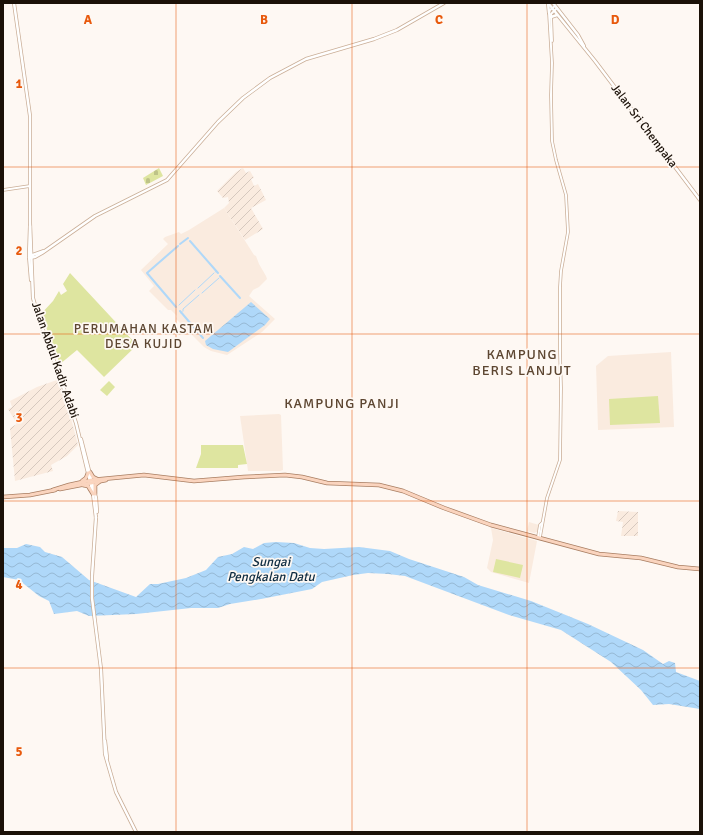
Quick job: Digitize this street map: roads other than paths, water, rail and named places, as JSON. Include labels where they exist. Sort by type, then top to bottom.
[{"type":"main road","name":"Jalan Abdul Kadir Adabi","points":[[14,3],[30,108],[30,257],[32,285],[37,313],[80,435],[94,494],[96,518],[92,598],[101,669],[105,751],[118,795],[136,832]]},
{"type":"main road","points":[[30,257],[42,253],[44,250],[95,216],[167,180],[218,122],[243,98],[264,81],[306,59],[374,39],[402,28],[444,3]]},
{"type":"main road","points":[[548,3],[554,7],[578,35],[587,51]]},
{"type":"main road","points":[[548,3],[549,13]]},
{"type":"main road","points":[[554,7],[557,15],[587,51]]},
{"type":"main road","points":[[551,17],[557,15]]},
{"type":"main road","name":"Jalan Sri Chempaka","points":[[587,51],[700,200]]},
{"type":"main road","points":[[78,484],[86,478],[89,473],[93,477],[100,480]]},
{"type":"main road","points":[[3,496],[30,495],[78,484],[129,476],[150,475],[194,481],[244,476],[285,475],[302,477],[327,483],[383,486],[408,493],[491,525],[599,554],[641,558],[678,567],[700,569]]},
{"type":"main road","points":[[94,494],[95,485],[100,480]]},
{"type":"main road","points":[[78,484],[88,486],[94,494]]},
{"type":"street","points":[[551,44],[549,13],[554,7]]},
{"type":"street","points":[[539,537],[547,498],[560,460],[562,412],[560,287],[561,271],[568,232],[566,195],[552,141],[551,17],[554,7]]},
{"type":"street","points":[[3,190],[30,186]]},
{"type":"water","points":[[251,302],[270,319],[265,325],[228,352],[213,349],[206,345],[205,341]]},
{"type":"water","name":"Sungai Pengkalan Datu","points":[[264,543],[294,543],[310,548],[324,549],[359,547],[390,551],[409,559],[464,577],[478,585],[531,601],[588,624],[643,650],[663,664],[669,661],[675,663],[676,672],[700,681],[700,709],[669,704],[653,705],[641,690],[611,662],[561,630],[509,615],[405,576],[368,573],[353,575],[322,582],[312,589],[230,604],[218,608],[191,608],[136,614],[89,616],[77,611],[54,614],[49,601],[39,596],[19,580],[3,577],[3,548],[17,548],[26,544],[40,547],[45,552],[62,557],[89,580],[136,597],[150,584],[158,584],[186,578],[206,570],[218,557],[232,554],[244,547],[253,549]]},
{"type":"waterway","points":[[180,244],[188,238]]},
{"type":"waterway","points":[[190,241],[218,273]]},
{"type":"waterway","points":[[176,307],[147,273],[178,246]]},
{"type":"waterway","points":[[198,288],[214,273]]},
{"type":"waterway","points":[[220,276],[240,298]]},
{"type":"waterway","points":[[202,293],[219,278]]},
{"type":"waterway","points":[[179,305],[195,290]]},
{"type":"waterway","points":[[183,311],[183,309],[199,295]]},
{"type":"waterway","points":[[180,311],[203,338]]},
{"type":"district","name":"PERUMAHAN KASTAM DESA KUJID","points":[[144,336]]},
{"type":"district","name":"KAMPUNG BERIS LANJUT","points":[[522,362]]},
{"type":"district","name":"KAMPUNG PANJI","points":[[342,403]]}]
